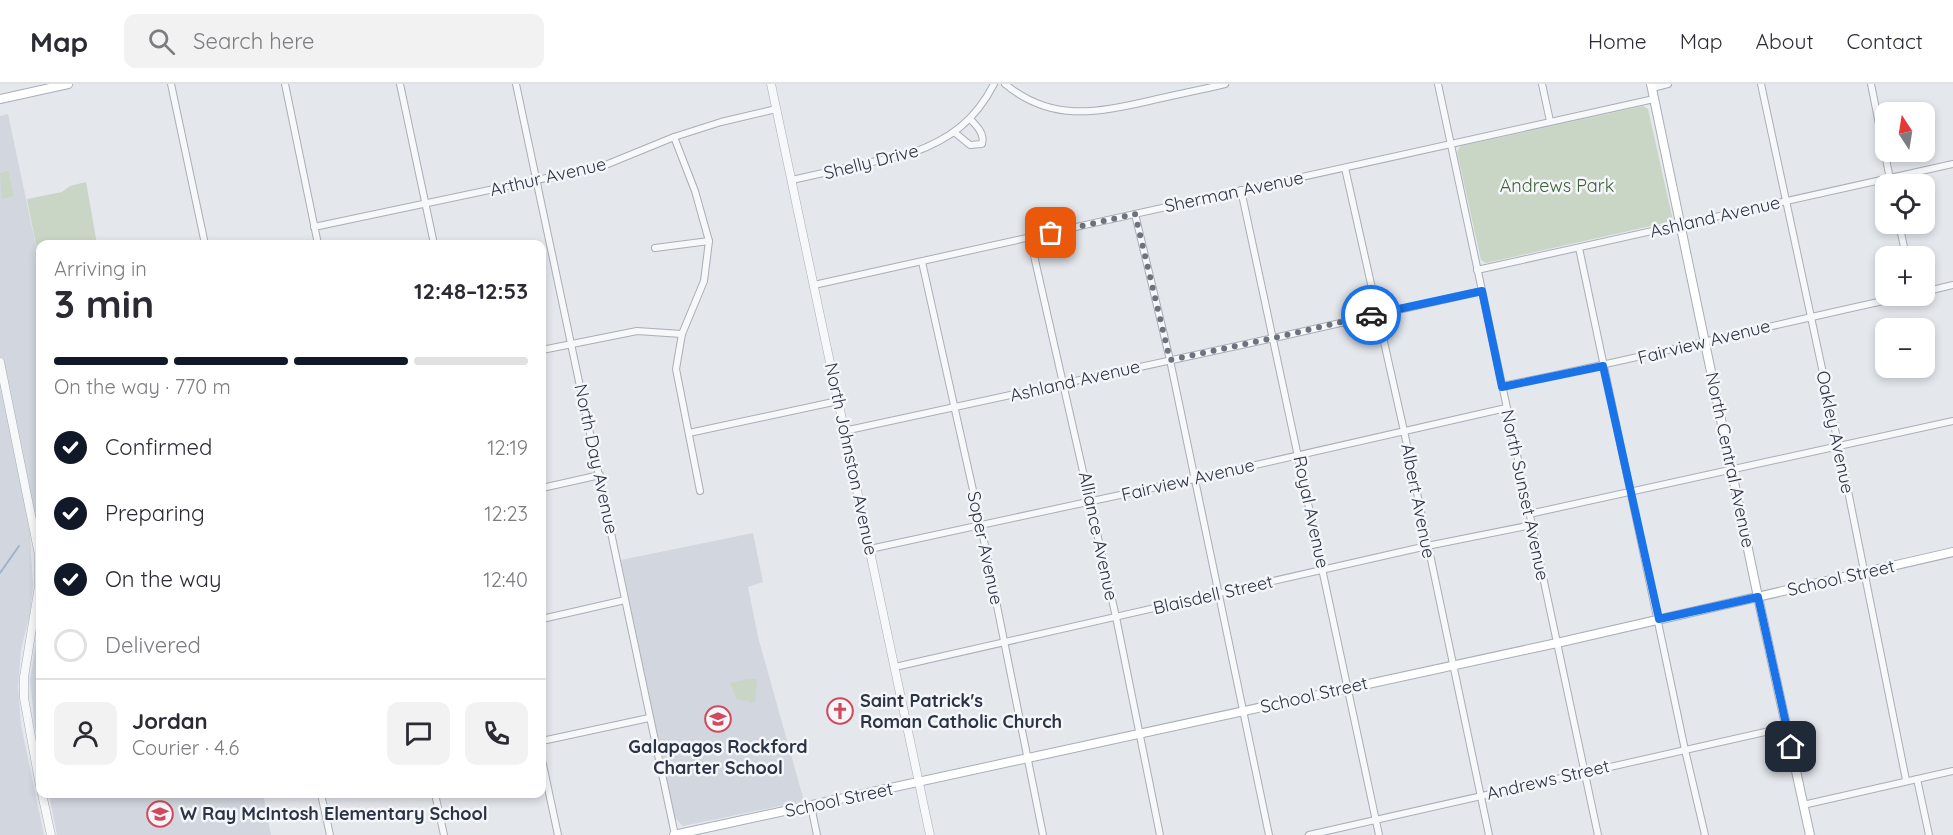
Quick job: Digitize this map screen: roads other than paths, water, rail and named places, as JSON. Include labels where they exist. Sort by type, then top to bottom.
[{"type":"main road","points":[[1,95],[68,84]]},
{"type":"main road","name":"North Central Avenue","points":[[1652,86],[1810,835]]},
{"type":"main road","name":"School Street","points":[[675,835],[703,832],[919,782],[1557,643],[1953,552]]},
{"type":"street","points":[[171,84],[204,240]]},
{"type":"street","points":[[285,84],[317,240]]},
{"type":"street","points":[[400,84],[433,240]]},
{"type":"street","name":"North Day Avenue","points":[[516,84],[675,835]]},
{"type":"street","name":"North Johnston Avenue","points":[[771,84],[930,835]]},
{"type":"street","name":"Shelly Drive","points":[[792,180],[912,153],[928,147],[954,132],[970,119],[983,105],[994,84]]},
{"type":"street","points":[[1005,84],[1033,103],[1054,109],[1088,112],[1102,111],[1225,84]]},
{"type":"street","name":"North Sunset Avenue","points":[[1438,84],[1598,835]]},
{"type":"street","points":[[1542,84],[1550,122]]},
{"type":"street","points":[[1652,86],[1668,84]]},
{"type":"street","name":"Oakley Avenue","points":[[1761,84],[1865,573],[1906,780]]},
{"type":"street","points":[[1871,84],[1890,174]]},
{"type":"street","name":"Sherman Avenue","points":[[814,285],[1654,99]]},
{"type":"street","name":"Arthur Avenue","points":[[314,226],[603,166],[674,137],[721,122],[776,109]]},
{"type":"street","points":[[954,132],[970,145],[981,144],[983,140],[981,132],[970,119]]},
{"type":"street","points":[[674,137],[695,191],[709,241],[704,281],[682,334],[676,369],[700,491]]},
{"type":"street","name":"Ashland Avenue","points":[[1917,174],[1953,164]]},
{"type":"street","name":"Albert Avenue","points":[[1345,168],[1404,431],[1489,835]]},
{"type":"street","name":"Ashland Avenue","points":[[1477,270],[1786,201],[1875,184]]},
{"type":"street","name":"Royal Avenue","points":[[1241,190],[1379,835]]},
{"type":"street","points":[[1135,214],[1170,360],[1269,835]]},
{"type":"street","name":"Alliance Avenue","points":[[1030,238],[1116,617],[1160,835]]},
{"type":"street","points":[[654,248],[709,241]]},
{"type":"street","points":[[1579,248],[1705,835]]},
{"type":"street","name":"Soper Avenue","points":[[922,262],[981,526],[1043,835]]},
{"type":"street","points":[[1935,289],[1953,285]]},
{"type":"street","name":"Ashland Avenue","points":[[844,431],[1482,291]]},
{"type":"street","name":"Fairview Avenue","points":[[1502,387],[1706,343],[1809,316],[1875,302]]},
{"type":"street","points":[[546,349],[638,332],[682,334]]},
{"type":"street","points":[[0,362],[36,540]]},
{"type":"street","points":[[689,433],[838,401]]},
{"type":"street","name":"Fairview Avenue","points":[[870,549],[1506,408]]},
{"type":"street","points":[[1529,514],[1953,421]]},
{"type":"street","points":[[546,487],[600,474]]},
{"type":"street","name":"Blaisdell Street","points":[[895,667],[1323,569],[1532,525]]},
{"type":"street","points":[[546,618],[625,600]]},
{"type":"street","points":[[36,604],[24,677],[24,698],[36,764]]},
{"type":"street","points":[[546,740],[650,718]]},
{"type":"street","name":"Andrews Street","points":[[1308,835],[1787,727]]},
{"type":"street","points":[[1803,805],[1953,771]]},
{"type":"street","points":[[546,779],[558,835]]},
{"type":"street","points":[[1917,779],[1929,835]]},
{"type":"street","points":[[43,798],[51,835]]},
{"type":"street","points":[[322,798],[330,835]]},
{"type":"street","points":[[436,798],[444,835]]},
{"type":"street","points":[[811,806],[817,835]]},
{"type":"waterway","points":[[0,573],[19,546]]},
{"type":"place","name":"Saint Patrick's Roman Catholic Church","points":[[840,711]]},
{"type":"place","name":"Galapagos Rockford Charter School","points":[[718,719]]},
{"type":"place","name":"W Ray McIntosh Elementary School","points":[[160,814]]},
{"type":"park label","name":"Andrews Park","points":[[1557,186]]}]
